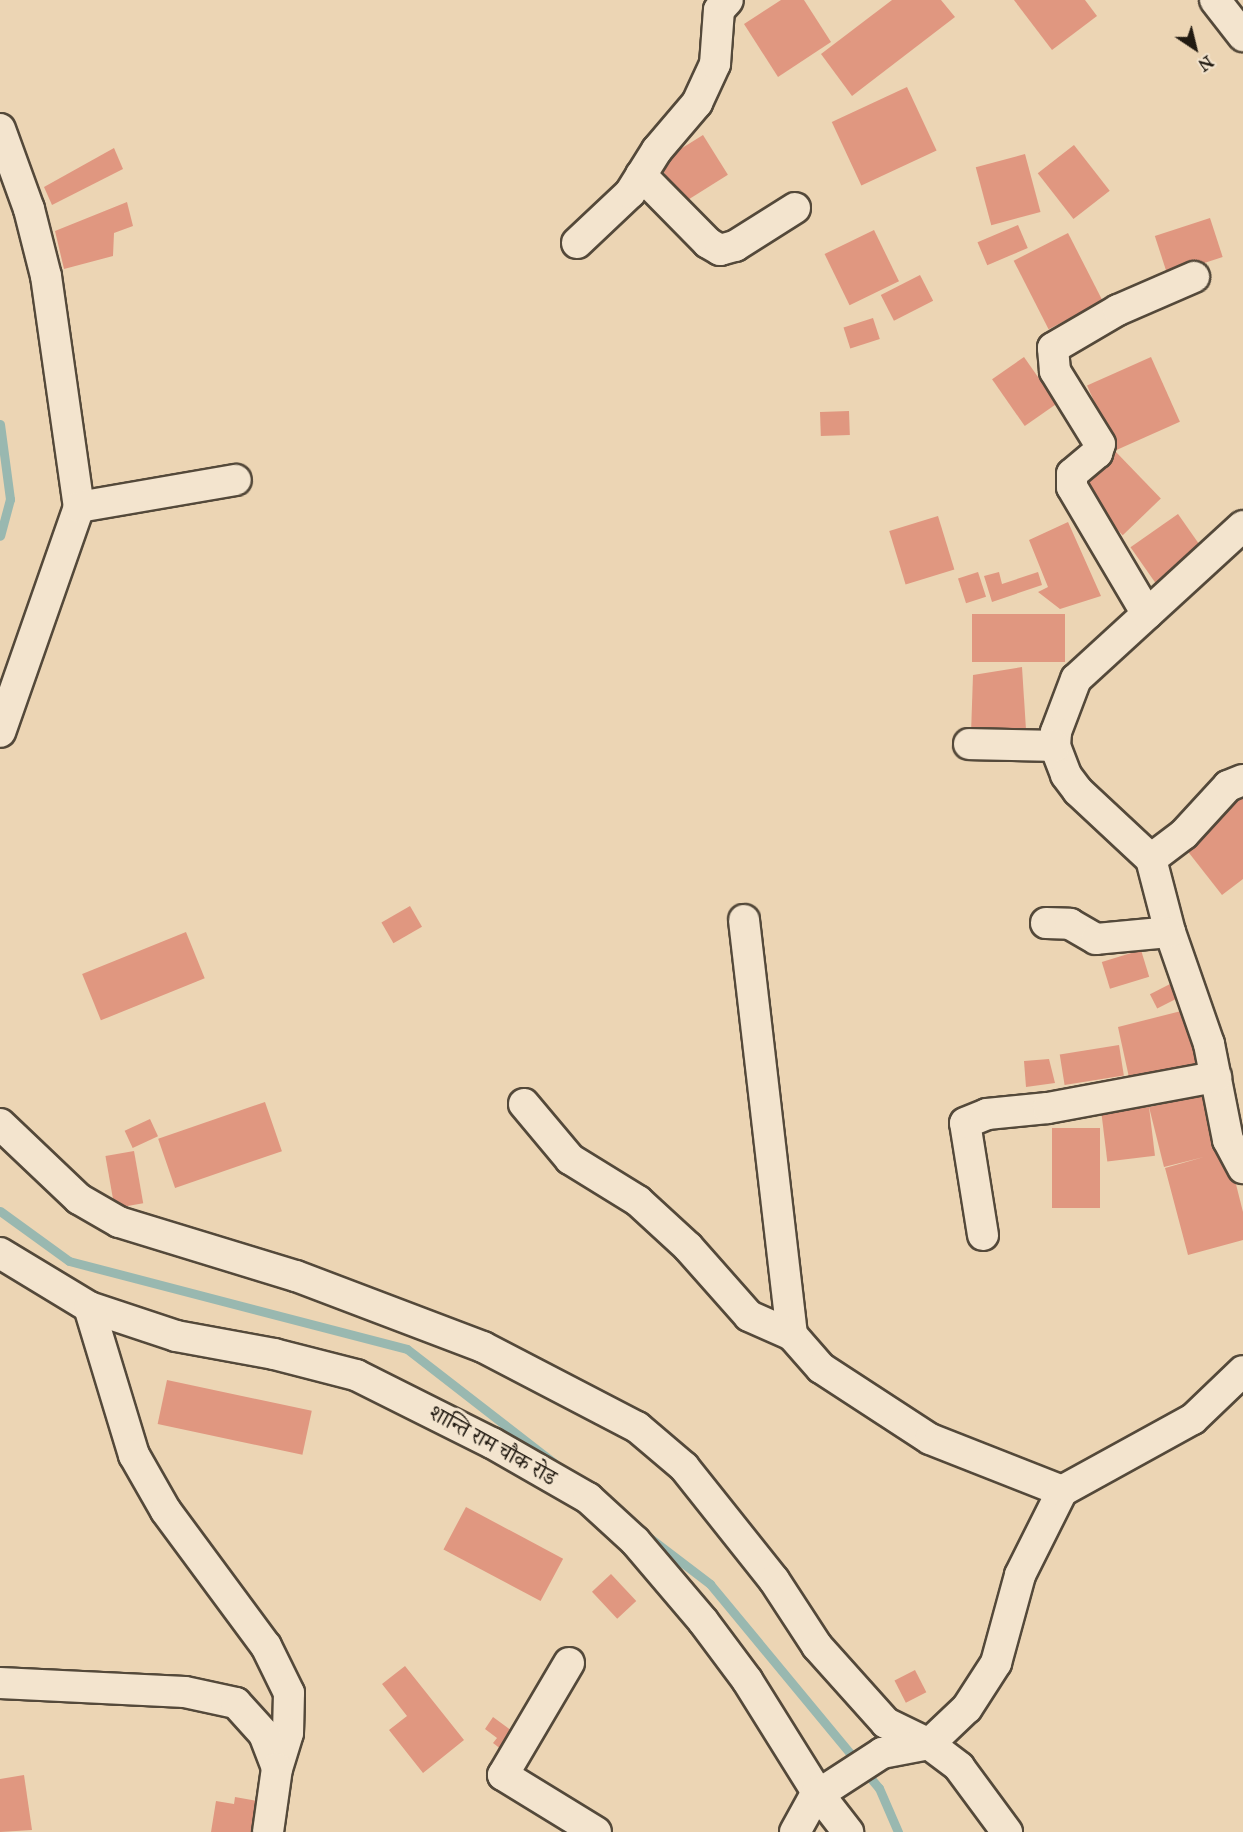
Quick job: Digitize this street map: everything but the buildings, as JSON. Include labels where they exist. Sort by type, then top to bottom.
[{"type":"street","points":[[577,243],[630,193],[641,175],[697,103],[715,64],[719,10],[728,0]]},
{"type":"street","points":[[1215,0],[1243,36]]},
{"type":"street","points":[[0,129],[29,208],[46,276],[79,507],[0,732]]},
{"type":"street","points":[[641,175],[708,243],[720,250],[735,246],[795,208]]},
{"type":"street","points":[[1147,615],[1072,487],[1072,474],[1097,453],[1100,444],[1054,371],[1053,348],[1118,310],[1194,277]]},
{"type":"street","points":[[79,507],[236,480]]},
{"type":"street","points":[[1243,526],[1076,679],[1056,732],[1055,746],[1066,775],[1078,791],[1151,859],[1170,932],[1199,1012],[1216,1077],[1228,1140],[1243,1168]]},
{"type":"street","points":[[969,744],[1055,746]]},
{"type":"street","points":[[1151,859],[1184,834],[1228,786],[1243,780]]},
{"type":"street","points":[[744,920],[792,1335]]},
{"type":"street","points":[[1046,923],[1070,924],[1096,939],[1170,932]]},
{"type":"street","points":[[983,1235],[965,1123],[987,1114],[1048,1108],[1216,1077]]},
{"type":"street","points":[[524,1104],[570,1159],[638,1201],[688,1247],[748,1316],[792,1335],[821,1368],[930,1439],[1062,1491]]},
{"type":"street","points":[[0,1124],[79,1199],[118,1221],[296,1276],[483,1347],[637,1427],[684,1467],[774,1580],[817,1646],[886,1723],[929,1744],[959,1767],[1007,1832]]},
{"type":"street","name":"शान्ति राम चौक रोड","points":[[0,1252],[89,1306],[176,1336],[274,1354],[356,1375],[492,1443],[588,1498],[635,1541],[703,1621],[747,1680],[848,1832]]},
{"type":"street","points":[[89,1306],[134,1455],[166,1511],[266,1646],[289,1694],[288,1733],[277,1768],[268,1832]]},
{"type":"street","points":[[795,1832],[821,1791],[882,1753],[929,1744],[967,1708],[996,1663],[1020,1575],[1062,1491],[1193,1419],[1242,1375]]},
{"type":"street","points":[[569,1664],[503,1775],[596,1832]]},
{"type":"street","points":[[0,1683],[185,1692],[236,1703],[264,1734],[277,1768]]},
{"type":"waterway","points":[[0,424],[10,499],[0,536]]},
{"type":"waterway","points":[[0,1211],[69,1261],[407,1349],[555,1464]]},
{"type":"waterway","points":[[646,1535],[710,1584],[879,1788],[898,1832]]}]
